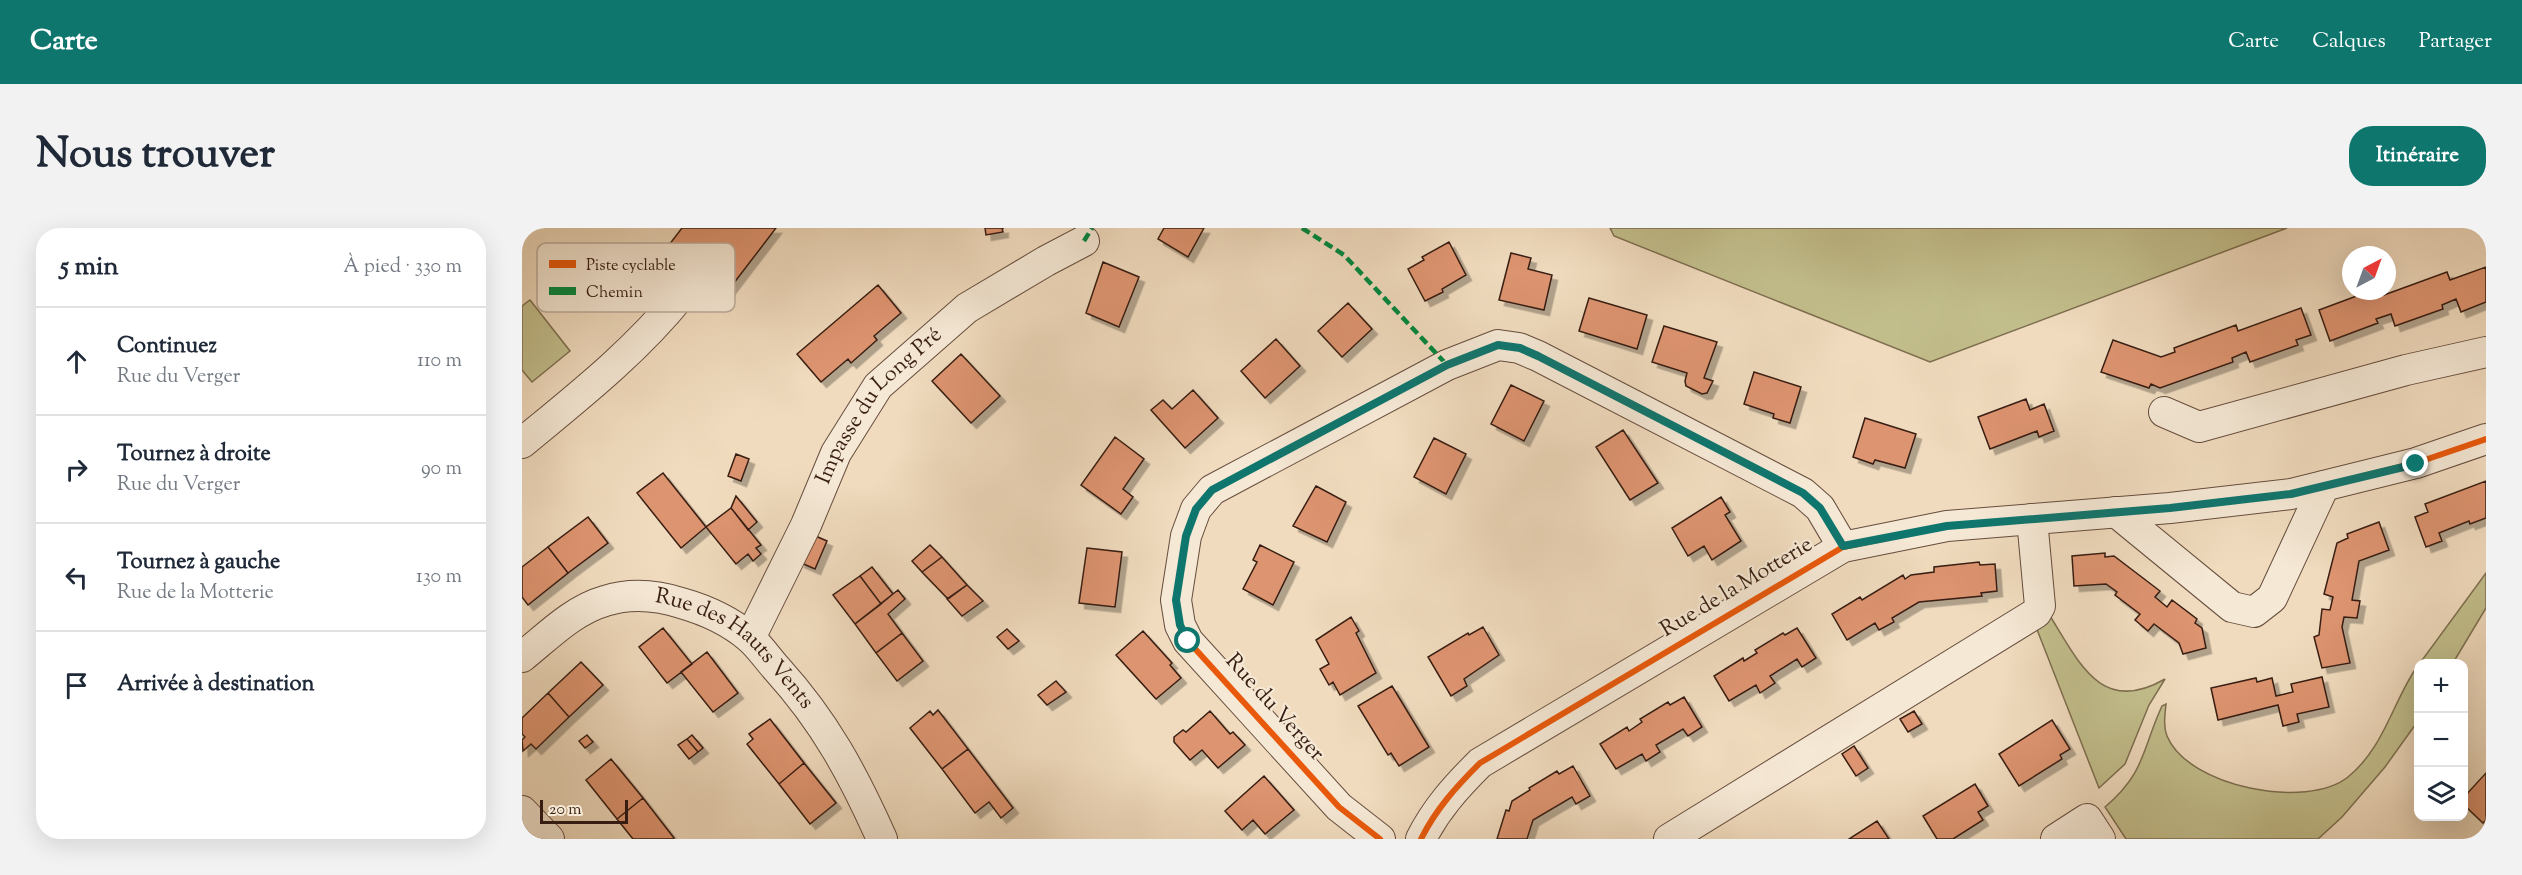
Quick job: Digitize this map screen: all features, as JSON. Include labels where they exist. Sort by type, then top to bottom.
[{"type":"street","name":"Impasse du Long Pré","points":[[750,638],[806,525],[836,453],[878,386],[967,308],[1084,241]]},
{"type":"street","points":[[522,443],[613,368],[667,312]]},
{"type":"street","name":"Rue du Verger","points":[[1380,839],[1340,807],[1188,641],[1180,625],[1176,600],[1186,536],[1196,509],[1212,490],[1447,365],[1498,345],[1520,348],[1538,356],[1803,493],[1820,508],[1843,546]]},
{"type":"street","points":[[2164,412],[2199,427],[2406,370],[2486,352]]},
{"type":"street","name":"Rue de la Motterie","points":[[1421,839],[1430,820],[1454,789],[1480,763],[1843,546],[1947,526],[2291,494],[2416,464],[2486,439]]},
{"type":"street","points":[[2116,512],[2232,607],[2254,612],[2272,598],[2324,486]]},
{"type":"street","points":[[1669,839],[2036,613],[2040,606],[2032,519]]},
{"type":"street","name":"Rue des Hauts Vents","points":[[522,657],[579,612],[604,601],[626,596],[650,596],[710,613],[750,638],[793,686],[826,729],[856,783],[882,839]]},
{"type":"street","points":[[522,811],[549,839]]},
{"type":"street","points":[[2056,839],[2087,819],[2100,839]]},
{"type":"shaded area","points":[[1610,228],[2287,228],[1930,362],[1614,236]]},
{"type":"shaded area","points":[[530,300],[537,312],[539,312],[570,351],[532,382],[522,370],[522,306]]},
{"type":"shaded area","points":[[2486,573],[2486,608],[2455,659],[2423,659]]},
{"type":"shaded area","points":[[2050,616],[2082,666],[2094,679],[2108,687],[2124,691],[2143,689],[2165,679],[2149,705],[2125,764],[2099,788],[2036,627]]},
{"type":"shaded area","points":[[2414,671],[2414,727],[2385,767],[2342,817],[2318,839],[2126,839],[2105,807],[2136,771],[2155,721],[2162,706],[2166,704],[2167,736],[2179,754],[2198,769],[2250,788],[2278,792],[2305,792],[2329,787],[2348,777],[2360,765],[2379,738]]},
{"type":"building","points":[[682,228],[776,228],[735,282],[735,243],[670,243]]},
{"type":"building","points":[[985,228],[1002,228],[1003,232],[986,235]]},
{"type":"building","points":[[1164,228],[1204,228],[1188,257],[1158,239]]},
{"type":"building","points":[[1449,242],[1466,275],[1442,289],[1443,292],[1425,301],[1408,269],[1424,260],[1422,257]]},
{"type":"building","points":[[1511,253],[1531,258],[1528,269],[1552,275],[1544,310],[1499,300]]},
{"type":"building","points":[[1103,262],[1139,277],[1119,327],[1086,313]]},
{"type":"building","points":[[2486,267],[2486,302],[2461,312],[2456,299],[2442,305],[2443,309],[2395,326],[2391,314],[2376,319],[2378,323],[2330,341],[2319,310],[2346,300],[2396,300],[2396,291],[2447,272],[2450,280]]},
{"type":"building","points":[[878,285],[901,313],[874,336],[877,340],[851,363],[848,359],[821,382],[797,354]]},
{"type":"building","points":[[1589,298],[1647,315],[1637,349],[1579,331]]},
{"type":"building","points":[[1348,303],[1372,329],[1342,357],[1318,331]]},
{"type":"building","points":[[2301,308],[2311,335],[2296,340],[2298,345],[2250,362],[2246,352],[2232,358],[2233,362],[2160,388],[2151,384],[2149,388],[2101,372],[2113,340],[2161,357],[2175,352],[2174,348],[2236,325],[2238,331]]},
{"type":"building","points":[[1664,326],[1717,342],[1704,378],[1713,381],[1707,393],[1702,394],[1686,386],[1687,373],[1652,362]]},
{"type":"building","points":[[1276,339],[1300,366],[1265,398],[1241,371]]},
{"type":"building","points":[[961,354],[1000,396],[971,423],[932,381]]},
{"type":"building","points":[[1754,372],[1801,387],[1790,423],[1773,418],[1774,414],[1744,404]]},
{"type":"building","points":[[1511,385],[1544,401],[1524,441],[1491,424]]},
{"type":"building","points":[[1193,390],[1218,418],[1185,448],[1151,410],[1163,400],[1172,409]]},
{"type":"building","points":[[2026,399],[2030,410],[2044,404],[2054,431],[2039,437],[2037,431],[1990,449],[1978,417]]},
{"type":"building","points":[[1865,418],[1916,434],[1905,468],[1875,460],[1873,464],[1853,457]]},
{"type":"building","points":[[1623,430],[1658,483],[1630,500],[1596,447]]},
{"type":"building","points":[[1115,437],[1144,459],[1123,489],[1133,497],[1121,514],[1081,485]]},
{"type":"building","points":[[1434,438],[1466,454],[1446,494],[1414,477]]},
{"type":"building","points":[[736,454],[749,459],[741,481],[728,476]]},
{"type":"building","points":[[663,473],[706,527],[681,548],[637,493]]},
{"type":"building","points":[[2486,481],[2486,518],[2470,524],[2469,521],[2439,533],[2442,541],[2426,547],[2415,517],[2428,512],[2425,504]]},
{"type":"building","points":[[1316,486],[1346,502],[1327,542],[1293,526]]},
{"type":"building","points":[[736,496],[757,522],[748,530],[731,508]]},
{"type":"building","points":[[1721,497],[1730,512],[1725,515],[1741,541],[1712,560],[1704,546],[1688,556],[1672,528]]},
{"type":"building","points":[[731,508],[761,545],[756,548],[761,554],[753,561],[748,554],[736,564],[706,527]]},
{"type":"building","points":[[588,517],[608,543],[568,573],[548,547]]},
{"type":"building","points":[[2379,522],[2389,550],[2359,561],[2352,600],[2360,601],[2357,618],[2344,617],[2342,627],[2350,663],[2322,668],[2314,637],[2319,635],[2322,609],[2330,610],[2333,597],[2324,594],[2337,543],[2348,538],[2347,534]]},
{"type":"building","points":[[811,534],[827,541],[815,569],[799,562]]},
{"type":"building","points":[[930,545],[942,557],[922,572],[912,561]]},
{"type":"building","points":[[1260,545],[1294,562],[1273,605],[1243,589],[1257,562],[1253,560]]},
{"type":"building","points":[[548,547],[568,573],[528,605],[522,597],[522,567]]},
{"type":"building","points":[[1087,548],[1122,552],[1115,607],[1079,603]]},
{"type":"building","points":[[2105,553],[2105,557],[2114,556],[2160,591],[2155,597],[2167,607],[2172,600],[2197,619],[2195,623],[2202,628],[2206,648],[2183,654],[2179,643],[2154,624],[2148,631],[2135,620],[2140,614],[2115,595],[2117,592],[2106,584],[2074,586],[2072,556]]},
{"type":"building","points":[[942,557],[967,585],[948,599],[922,572]]},
{"type":"building","points":[[1979,562],[1980,565],[1995,564],[1997,591],[1981,593],[1982,596],[1919,602],[1892,618],[1894,622],[1879,630],[1875,623],[1847,640],[1832,614],[1860,597],[1862,600],[1903,575],[1905,579],[1911,575],[1934,572],[1934,567]]},
{"type":"building","points":[[872,567],[893,594],[881,604],[860,576]]},
{"type":"building","points":[[860,576],[881,604],[855,624],[833,595]]},
{"type":"building","points":[[967,585],[983,601],[962,616],[947,599]]},
{"type":"building","points":[[898,590],[905,599],[888,614],[902,633],[876,653],[855,624]]},
{"type":"building","points":[[1351,617],[1359,631],[1356,633],[1376,673],[1340,695],[1333,682],[1329,685],[1320,669],[1329,664],[1316,640]]},
{"type":"building","points":[[1483,627],[1499,655],[1464,679],[1467,686],[1451,696],[1428,657],[1468,633],[1469,635]]},
{"type":"building","points":[[663,628],[692,664],[667,683],[639,647]]},
{"type":"building","points":[[1797,628],[1816,658],[1802,667],[1797,659],[1770,676],[1775,683],[1760,693],[1756,685],[1729,701],[1714,676],[1743,658],[1744,661],[1757,653],[1755,650],[1783,633],[1785,635]]},
{"type":"building","points":[[1007,629],[1019,641],[1008,649],[997,637]]},
{"type":"building","points":[[1143,631],[1172,663],[1170,665],[1181,678],[1156,699],[1116,655]]},
{"type":"building","points":[[902,633],[923,661],[897,681],[876,653]]},
{"type":"building","points":[[707,652],[738,693],[713,712],[681,672]]},
{"type":"building","points":[[581,662],[603,685],[569,717],[548,693]]},
{"type":"building","points":[[2322,677],[2329,707],[2297,714],[2299,722],[2283,726],[2278,705],[2218,720],[2211,688],[2256,678],[2257,682],[2272,678],[2276,696],[2293,692],[2291,684]]},
{"type":"building","points":[[1056,681],[1066,692],[1047,705],[1038,695]]},
{"type":"building","points":[[1392,686],[1429,747],[1399,766],[1391,753],[1388,755],[1358,706]]},
{"type":"building","points":[[548,693],[569,717],[536,749],[531,744],[523,751],[522,740],[525,737],[522,734],[522,718]]},
{"type":"building","points":[[1684,697],[1702,727],[1688,736],[1683,729],[1656,745],[1660,752],[1646,761],[1642,754],[1616,769],[1600,744],[1627,727],[1629,731],[1642,722],[1640,719],[1668,702],[1670,705]]},
{"type":"building","points":[[938,710],[968,749],[942,769],[910,728],[930,711],[933,715]]},
{"type":"building","points":[[1210,711],[1230,734],[1233,732],[1245,745],[1218,768],[1202,750],[1190,760],[1174,742],[1174,737],[1183,730],[1186,732]]},
{"type":"building","points":[[1914,711],[1922,724],[1908,732],[1900,719]]},
{"type":"building","points":[[770,719],[804,763],[779,784],[747,744],[753,739],[749,734]]},
{"type":"building","points":[[2052,720],[2070,749],[2060,755],[2062,759],[2019,786],[1999,754]]},
{"type":"building","points":[[587,735],[593,742],[585,748],[579,741]]},
{"type":"building","points":[[692,735],[703,748],[698,752],[687,739]]},
{"type":"building","points":[[687,739],[698,752],[689,759],[678,745]]},
{"type":"building","points":[[1854,746],[1868,768],[1856,776],[1842,754]]},
{"type":"building","points":[[968,749],[1013,808],[1001,818],[989,802],[975,813],[942,769]]},
{"type":"building","points":[[611,759],[643,798],[617,819],[586,780]]},
{"type":"building","points":[[804,763],[836,803],[810,824],[779,784]]},
{"type":"building","points":[[1573,766],[1590,796],[1576,804],[1572,797],[1533,820],[1527,839],[1497,839],[1506,810],[1509,811],[1512,801],[1557,771],[1559,774]]},
{"type":"building","points":[[2486,773],[2486,820],[2483,823],[2468,809],[2468,793]]},
{"type":"building","points":[[1264,776],[1294,810],[1265,834],[1253,820],[1242,830],[1225,811]]},
{"type":"building","points":[[1975,784],[1988,806],[1978,812],[1983,820],[1953,839],[1937,839],[1923,816]]},
{"type":"building","points":[[643,798],[673,839],[633,839],[617,819]]},
{"type":"building","points":[[1877,821],[1889,839],[1849,839]]},
{"type":"marked path","points":[[1084,241],[1092,228]]},
{"type":"marked path","points":[[1302,228],[1344,255],[1447,365]]},
{"type":"cycle path","points":[[1380,839],[1339,807],[1188,641],[1180,625],[1176,600],[1186,536],[1196,509],[1212,490],[1447,365],[1498,345],[1519,348],[1538,356],[1803,493],[1820,508],[1843,547]]},
{"type":"cycle path","points":[[1421,839],[1447,799],[1480,763],[1843,547],[1947,526],[2170,508],[2291,494],[2416,463],[2486,439]]},
{"type":"route","points":[[1188,641],[1180,625],[1176,600],[1186,536],[1196,509],[1212,490],[1447,365],[1498,345],[1520,348],[1538,356],[1803,493],[1820,508],[1843,546],[1906,532],[1947,526],[2170,508],[2291,494],[2416,464]]}]
